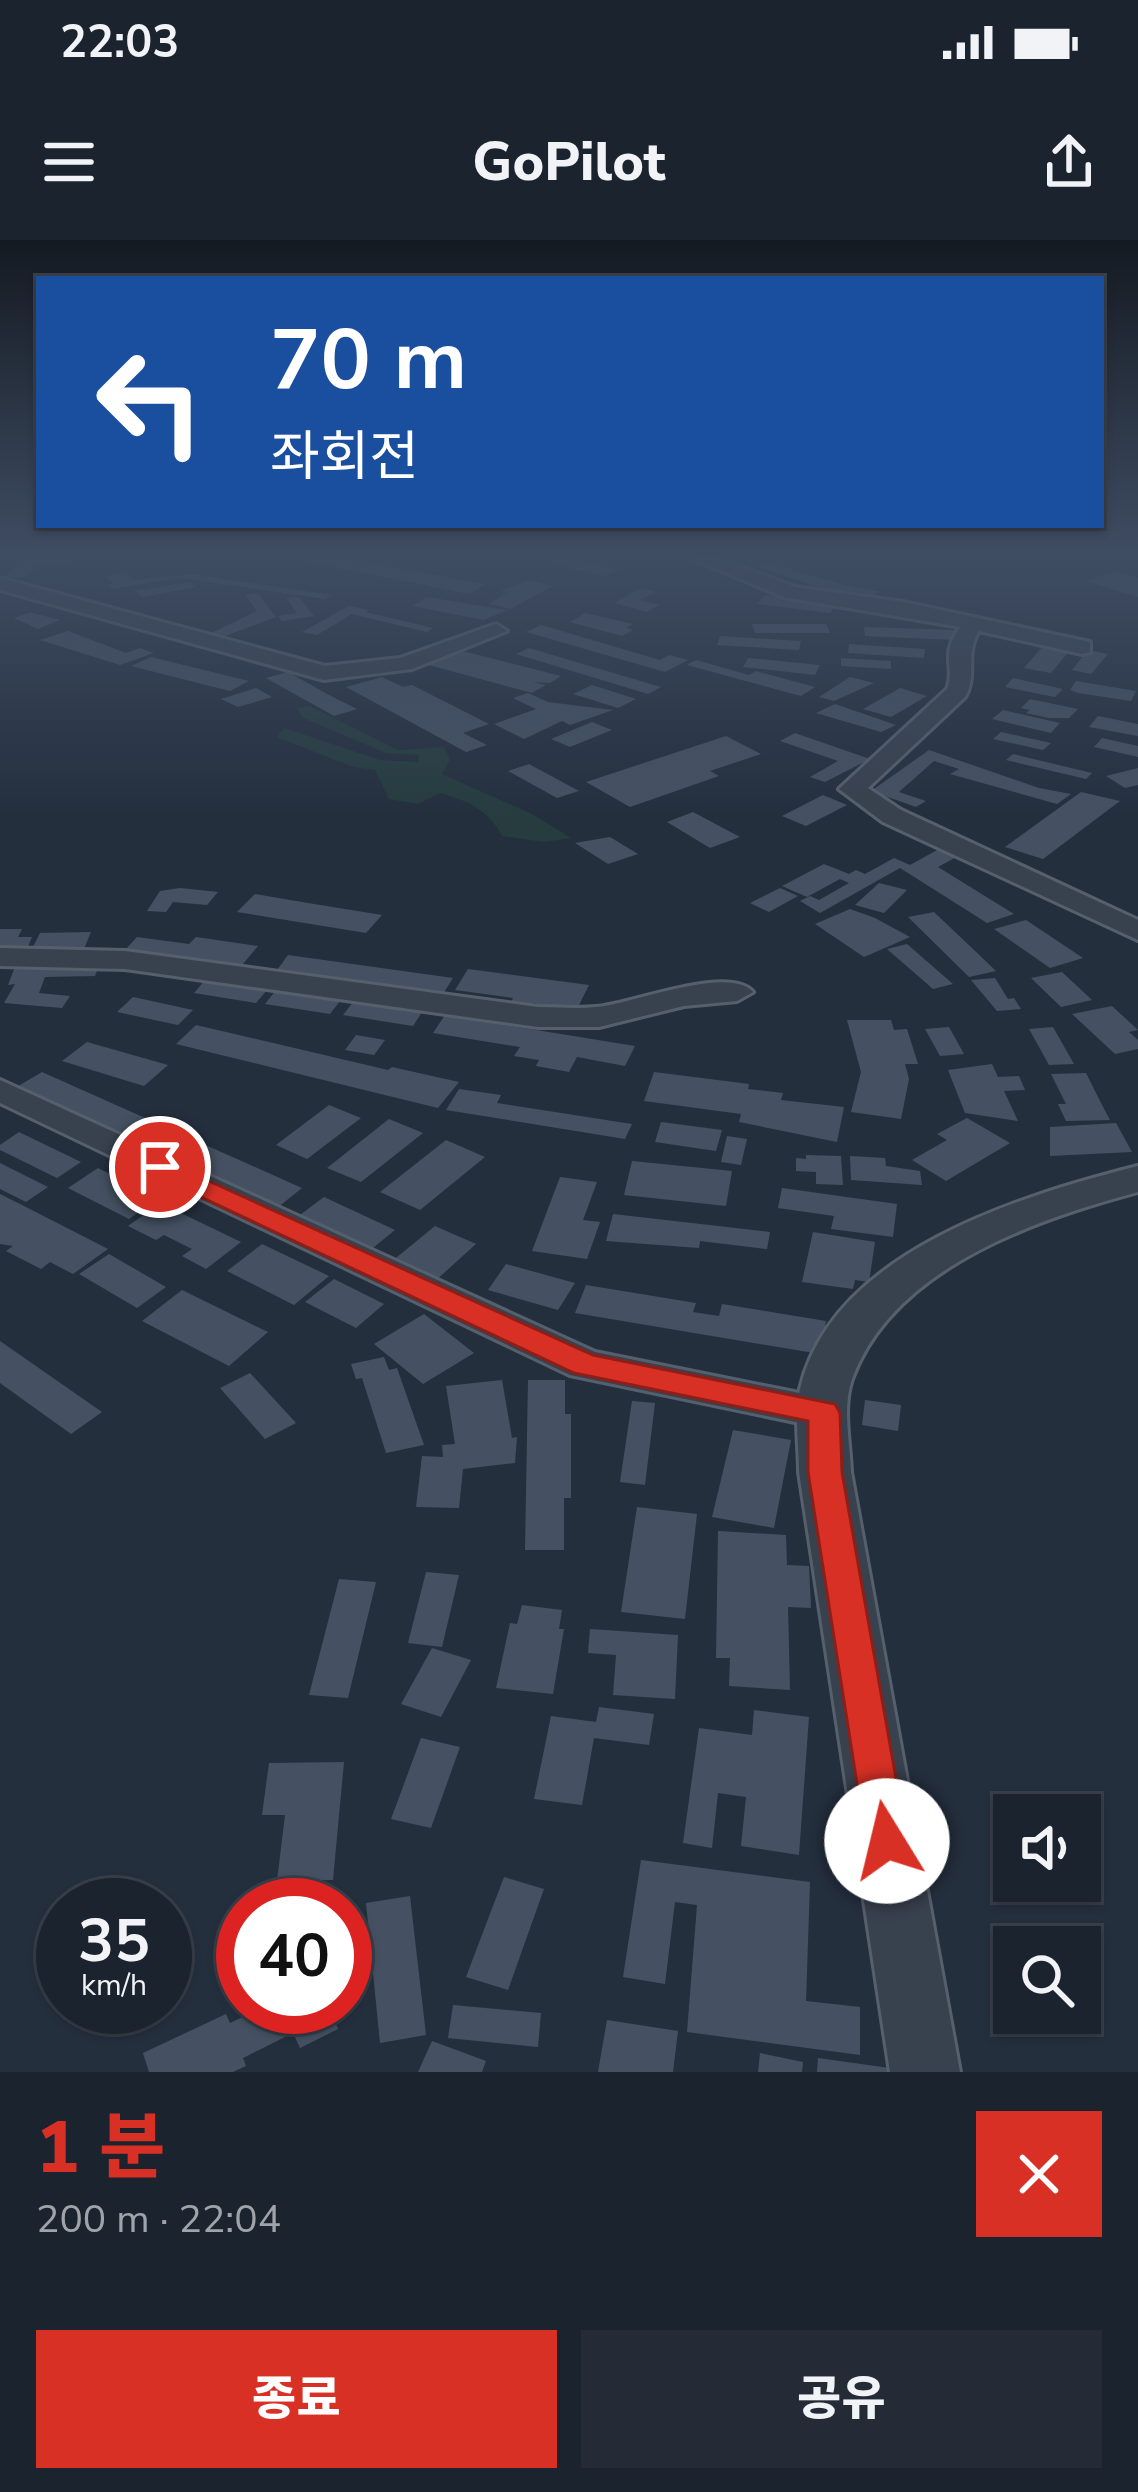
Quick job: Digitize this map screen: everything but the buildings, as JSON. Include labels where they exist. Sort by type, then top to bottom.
[{"type":"street","points":[[220,644],[324,673],[404,664],[458,644]]},
{"type":"street","points":[[961,644],[955,665],[962,681],[957,692],[852,789],[892,817],[1138,931]]},
{"type":"street","points":[[1069,644],[1082,647]]},
{"type":"street","points":[[0,957],[125,960],[538,1018],[599,1017],[684,996],[737,992]]},
{"type":"street","points":[[0,1090],[585,1365],[824,1413]]},
{"type":"street","points":[[926,2072],[825,1472],[829,1377],[864,1318],[911,1276],[988,1225],[1058,1198],[1138,1180]]},
{"type":"green space","points":[[309,706],[398,750],[444,747],[450,760],[442,774],[532,814],[571,838],[544,842],[502,836],[476,807],[440,793],[418,804],[389,799],[375,770],[353,767],[277,737],[284,728],[380,760],[418,762],[419,755],[386,753],[303,718],[297,708]]},
{"type":"route","points":[[160,1167],[585,1365],[824,1413],[825,1472],[887,1841]]}]
